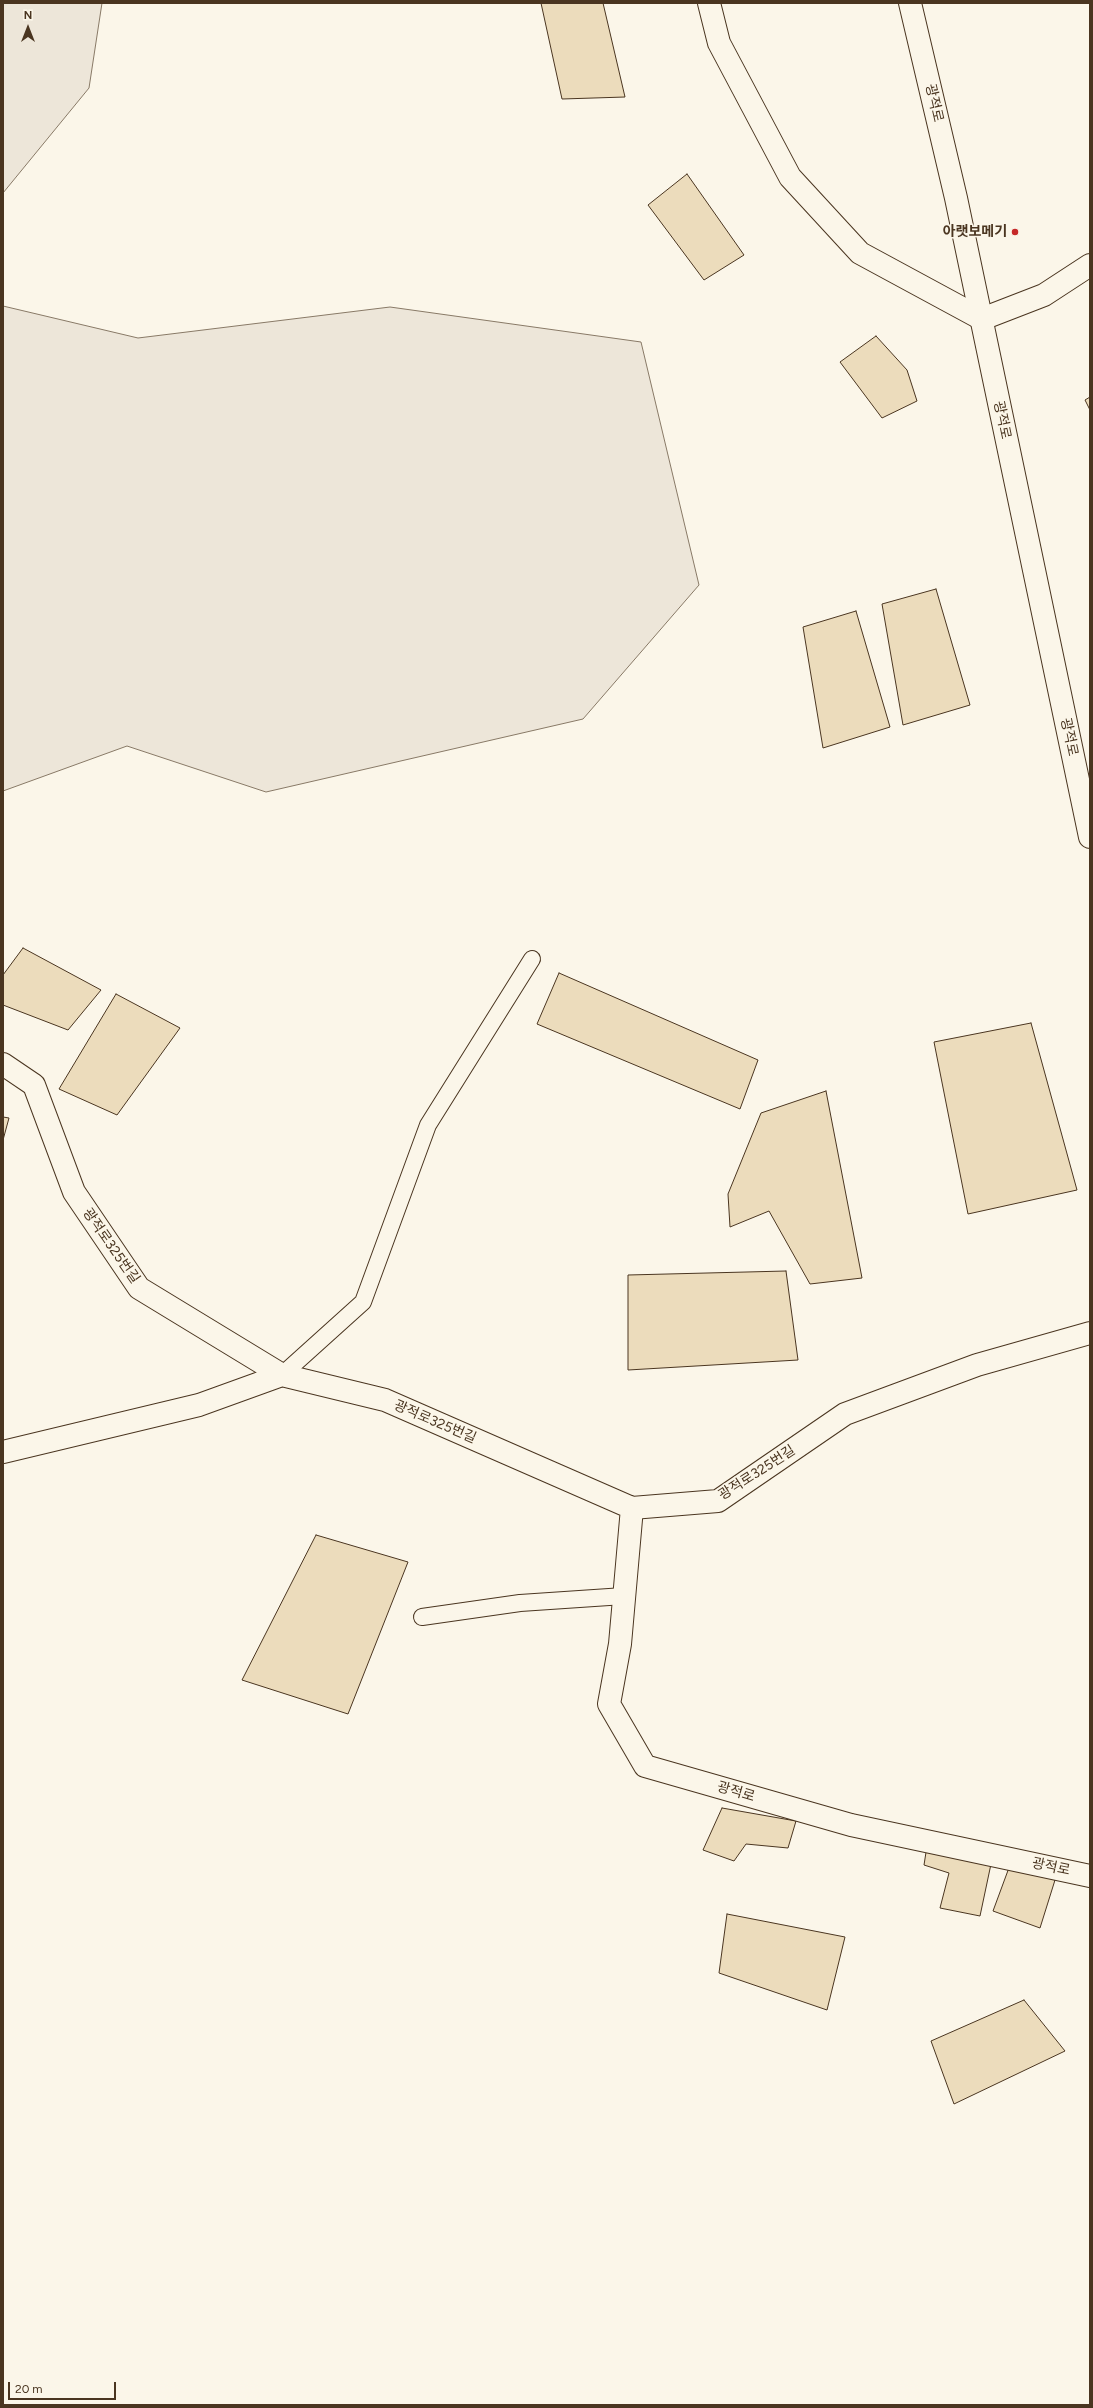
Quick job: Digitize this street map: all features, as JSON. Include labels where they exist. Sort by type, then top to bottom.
[{"type":"street","points":[[709,3],[719,43],[790,177],[860,253],[982,319],[1044,295],[1090,265]]},
{"type":"street","name":"광적로","points":[[910,3],[956,198],[1090,837]]},
{"type":"street","name":"광적로325번길","points":[[3,1064],[34,1085],[74,1192],[139,1288],[282,1375],[384,1400],[632,1508],[718,1501],[845,1414],[977,1365],[1090,1333]]},
{"type":"street","points":[[3,1452],[199,1405],[282,1375]]},
{"type":"street","name":"광적로","points":[[632,1508],[620,1644],[609,1704],[645,1766],[851,1825],[1090,1876]]},
{"type":"lane","points":[[282,1375],[363,1302],[428,1125],[532,959]]},
{"type":"lane","points":[[422,1617],[520,1603],[624,1596]]},
{"type":"shaded area","points":[[3,3],[102,3],[89,88],[3,193]]},
{"type":"shaded area","points":[[3,306],[138,338],[390,307],[641,342],[699,585],[583,719],[266,792],[127,746],[3,791]]},
{"type":"building","points":[[541,3],[603,3],[625,97],[562,99]]},
{"type":"building","points":[[687,174],[744,255],[704,280],[648,205]]},
{"type":"building","points":[[876,336],[907,370],[917,401],[882,418],[840,362]]},
{"type":"building","points":[[1090,397],[1090,410],[1085,400]]},
{"type":"building","points":[[936,589],[970,705],[903,725],[882,604]]},
{"type":"building","points":[[856,611],[890,727],[823,748],[803,627]]},
{"type":"building","points":[[23,948],[101,990],[68,1030],[3,1005],[3,975]]},
{"type":"building","points":[[559,973],[758,1060],[740,1109],[537,1024]]},
{"type":"building","points":[[116,994],[180,1028],[117,1115],[59,1089]]},
{"type":"building","points":[[1031,1023],[1077,1190],[968,1214],[934,1042]]},
{"type":"building","points":[[826,1091],[862,1278],[810,1284],[769,1211],[730,1227],[728,1194],[761,1113]]},
{"type":"building","points":[[3,1117],[9,1118],[3,1140]]},
{"type":"building","points":[[786,1271],[798,1360],[628,1370],[628,1275]]},
{"type":"building","points":[[316,1535],[408,1562],[348,1714],[242,1680]]},
{"type":"building","points":[[722,1808],[796,1821],[788,1848],[746,1844],[734,1861],[703,1850]]},
{"type":"building","points":[[927,1846],[991,1864],[980,1916],[940,1908],[949,1873],[924,1865]]},
{"type":"building","points":[[1010,1865],[1055,1880],[1040,1928],[993,1911]]},
{"type":"building","points":[[727,1914],[845,1937],[827,2010],[719,1973]]},
{"type":"building","points":[[1024,2000],[1065,2051],[954,2104],[931,2041]]},
{"type":"place","name":"아랫보메기","points":[[1015,232]]}]
